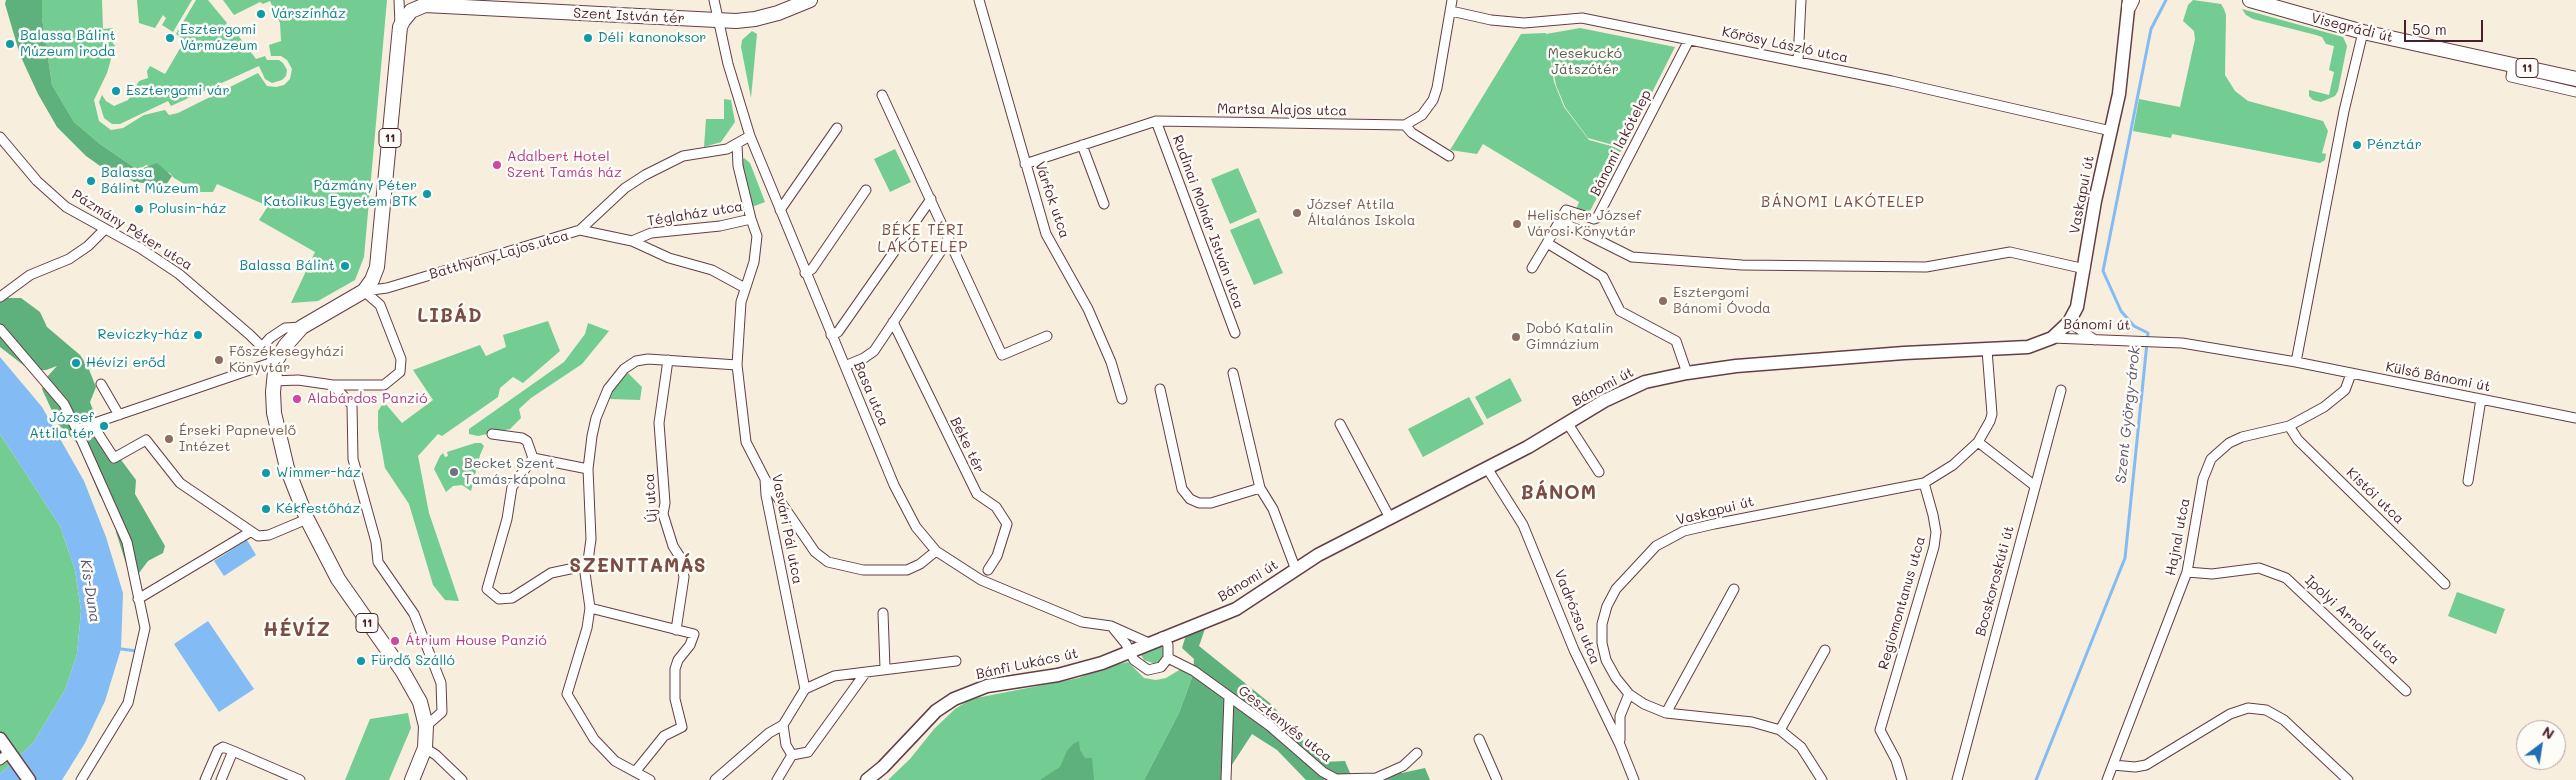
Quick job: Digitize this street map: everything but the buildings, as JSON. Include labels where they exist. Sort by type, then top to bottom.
[{"type":"main road","name":"Szent István tér","points":[[400,27],[412,11],[425,5],[736,20],[755,19],[778,13],[810,0]]},
{"type":"main road","name":"Visegrádi út","points":[[2250,0],[2363,32],[2576,79]]},
{"type":"main road","name":"Vaskapui út","points":[[2052,338],[2069,322],[2077,307],[2095,201],[2118,94],[2128,1]]},
{"type":"main road","name":"11","points":[[364,291],[378,267],[400,27]]},
{"type":"main road","name":"Batthyány Lajos utca","points":[[276,361],[285,346],[302,327],[364,291]]},
{"type":"main road","name":"Bánomi út","points":[[1162,637],[1236,609],[1318,555],[1487,468],[1568,424],[1623,391],[1645,382],[1687,373],[1736,366],[1886,354],[2028,347],[2052,338]]},
{"type":"main road","name":"11","points":[[276,361],[273,381],[274,413],[287,468],[307,519],[338,579],[420,702],[426,726],[425,748],[412,780]]},
{"type":"main road","name":"Bánfi Lukács út","points":[[867,780],[883,767],[936,711],[954,699],[987,686],[1073,672],[1130,652],[1162,637]]},
{"type":"main road","points":[[0,739],[29,780]]},
{"type":"street","points":[[399,0],[400,27]]},
{"type":"street","points":[[714,0],[718,19]]},
{"type":"street","name":"Várfok utca","points":[[979,0],[1046,234],[1088,309],[1111,362],[1122,399]]},
{"type":"street","points":[[1450,156],[1412,133],[1405,125],[1422,115],[1433,100],[1438,88],[1452,0]]},
{"type":"street","points":[[1798,61],[1801,0]]},
{"type":"street","name":"Kőrösy László utca","points":[[1451,11],[1491,20],[1524,23],[1582,18],[1798,61],[2111,131]]},
{"type":"street","name":"Basa utca","points":[[718,19],[728,64],[750,136],[894,485],[916,527],[936,551],[981,580],[1082,622],[1111,626],[1149,643]]},
{"type":"street","points":[[2296,362],[2344,111],[2363,32]]},
{"type":"street","name":"Bánomi lakótelep","points":[[1560,221],[1566,210],[1594,219],[1597,218],[1689,40]]},
{"type":"street","points":[[2513,65],[2511,77],[2576,92]]},
{"type":"street","points":[[882,95],[1002,355],[1047,336]]},
{"type":"street","name":"Martsa Alajos utca","points":[[1025,164],[1156,121],[1405,125]]},
{"type":"street","name":"Rudinai Molnár István utca","points":[[1156,121],[1235,332]]},
{"type":"street","points":[[780,210],[837,128]]},
{"type":"street","name":"Batthyány Lajos utca","points":[[364,291],[387,288],[580,230],[625,188],[663,165],[683,156],[727,149],[750,136]]},
{"type":"street","name":"Pázmány Péter utca","points":[[0,137],[37,181],[66,207],[105,228],[179,274],[276,361]]},
{"type":"street","points":[[736,144],[738,166],[751,219]]},
{"type":"street","points":[[1082,145],[1104,204]]},
{"type":"street","points":[[805,273],[812,270],[866,190]]},
{"type":"street","points":[[831,335],[838,332],[930,199]]},
{"type":"street","name":"Téglaház utca","points":[[632,241],[651,233],[720,226],[751,219],[757,236],[754,262],[745,288]]},
{"type":"street","points":[[1532,268],[1560,221],[1632,257],[1742,265],[1926,267],[2010,252],[2084,269]]},
{"type":"street","points":[[0,297],[30,276],[82,250],[105,228]]},
{"type":"street","points":[[580,230],[632,241],[669,258],[712,270],[745,288]]},
{"type":"street","points":[[845,366],[864,358],[874,351],[949,239]]},
{"type":"street","points":[[1547,244],[1603,277],[1620,311],[1676,342],[1687,373]]},
{"type":"street","name":"Vasvári Pál utca","points":[[745,288],[741,302],[737,364],[746,442],[765,478],[766,495],[805,689]]},
{"type":"street","points":[[273,381],[298,380],[333,385],[384,385],[400,372],[401,359],[380,306],[364,291]]},
{"type":"street","name":"Béke tér","points":[[893,322],[977,494],[996,507],[1007,524],[998,556],[988,570]]},
{"type":"street","points":[[2069,322],[2095,340]]},
{"type":"street","points":[[262,347],[270,338],[286,328],[302,327]]},
{"type":"street","points":[[0,329],[64,404],[127,542],[145,628],[128,703],[80,780]]},
{"type":"street","name":"Bánomi út","points":[[2052,338],[2182,343],[2296,362]]},
{"type":"street","name":"Vaskapui út","points":[[1822,780],[1801,747],[1780,730],[1752,722],[1666,713],[1644,704],[1629,694],[1616,678],[1606,660],[1602,642],[1602,624],[1608,606],[1616,589],[1656,546],[1684,532],[1714,524],[1924,483],[1953,465],[1978,442],[1988,428],[1992,414],[1987,350]]},
{"type":"street","points":[[533,458],[512,486],[507,519],[487,584],[490,593],[499,599],[512,598],[551,573],[584,566],[588,561],[591,539],[588,469],[596,418],[608,389],[624,369],[636,361],[648,358],[737,364]]},
{"type":"street","name":"Új utca","points":[[668,360],[660,423],[664,514],[674,546],[680,557],[684,577],[676,630]]},
{"type":"street","points":[[276,361],[88,426],[114,458],[146,440],[180,483],[258,536],[269,535],[307,519]]},
{"type":"street","name":"Külső Bánomi út","points":[[2296,362],[2576,418]]},
{"type":"street","points":[[1233,373],[1260,488],[1273,509],[1296,570]]},
{"type":"street","name":"Hajnal utca","points":[[2107,780],[2187,572],[2203,478],[2211,459],[2229,443],[2242,437],[2289,426],[2324,407],[2344,390],[2350,374]]},
{"type":"street","points":[[101,384],[121,414]]},
{"type":"street","points":[[333,385],[352,405],[353,459],[376,542],[378,562],[414,614],[442,687],[442,712],[426,726]]},
{"type":"street","points":[[1160,390],[1182,489],[1190,499],[1199,503],[1211,503],[1260,488]]},
{"type":"street","name":"Bocskoroskúti út","points":[[1958,780],[2034,486],[2061,390]]},
{"type":"street","points":[[2468,481],[2480,399]]},
{"type":"street","points":[[1340,424],[1390,518]]},
{"type":"street","points":[[1568,424],[1599,472]]},
{"type":"street","name":"Kistói utca","points":[[2289,426],[2298,440],[2445,584]]},
{"type":"street","points":[[492,434],[522,438],[527,441],[533,458]]},
{"type":"street","points":[[1978,442],[2034,486]]},
{"type":"street","points":[[533,458],[588,469]]},
{"type":"street","name":"Vadrózsa utca","points":[[1487,468],[1523,525],[1574,650],[1620,744],[1634,780]]},
{"type":"street","points":[[765,478],[815,552],[828,562],[864,570],[906,570],[920,564],[936,551]]},
{"type":"street","name":"Regiomontanus utca","points":[[1902,780],[1896,760],[1880,730],[1934,547],[1936,532],[1934,516],[1924,483]]},
{"type":"street","points":[[138,599],[250,532]]},
{"type":"street","points":[[584,566],[590,608],[587,628],[567,694],[594,739],[615,762],[650,780]]},
{"type":"street","name":"Ipolyi Arnold utca","points":[[2187,572],[2212,574],[2259,568],[2286,578],[2406,691]]},
{"type":"street","points":[[1666,713],[1734,589]]},
{"type":"street","points":[[590,608],[694,634],[690,645],[678,660],[675,669],[675,699],[682,727],[664,736],[635,772]]},
{"type":"street","points":[[883,613],[885,668]]},
{"type":"street","points":[[1111,626],[1134,660],[1148,670],[1161,667],[1168,658],[1168,645],[1162,637]]},
{"type":"street","points":[[1780,730],[1825,650]]},
{"type":"street","name":"Gesztenyés utca","points":[[1168,658],[1194,671],[1270,726],[1323,772],[1336,779],[1376,778],[1403,766],[1418,753]]},
{"type":"street","points":[[714,780],[769,733],[783,725],[805,689],[834,676],[885,668],[956,661]]},
{"type":"street","points":[[777,780],[792,755],[808,752],[866,672]]},
{"type":"street","points":[[1620,744],[1620,716],[1629,694]]},
{"type":"street","points":[[1226,780],[1229,697]]},
{"type":"street","points":[[2113,765],[2135,767],[2146,764],[2230,714],[2248,708],[2266,710],[2284,720],[2348,780]]},
{"type":"street","points":[[783,725],[786,745],[792,755]]},
{"type":"street","points":[[1479,738],[1497,780]]},
{"type":"street","points":[[204,780],[218,750],[223,747],[300,780]]},
{"type":"street","points":[[425,748],[462,780]]},
{"type":"street","points":[[220,780],[233,751]]},
{"type":"green space","points":[[6,0],[42,0],[42,18],[52,85],[74,122],[100,144],[138,170],[157,163],[172,176],[166,185],[134,182],[113,169],[110,173],[86,156],[57,127],[38,94],[20,55],[5,4]]},
{"type":"green space","points":[[42,0],[102,0],[103,29],[113,28],[113,44],[115,45],[107,73],[94,100],[99,121],[111,130],[123,128],[144,115],[165,110],[169,115],[178,113],[258,73],[267,86],[276,87],[284,85],[290,79],[292,69],[287,60],[281,56],[271,56],[269,45],[281,41],[280,23],[270,1],[263,4],[260,2],[234,15],[223,0],[387,0],[364,257],[355,280],[318,301],[291,303],[315,252],[259,220],[268,206],[217,184],[213,192],[198,192],[174,178],[170,173],[146,165],[138,170],[100,144],[74,122],[52,85],[42,18]]},
{"type":"green space","points":[[137,0],[192,0],[173,32],[162,25],[166,18],[163,15],[155,28],[139,23]]},
{"type":"green space","points":[[196,0],[208,0],[227,23],[222,28],[228,34],[234,30],[256,59],[265,56],[267,60],[279,60],[283,63],[287,70],[286,76],[282,80],[272,83],[265,79],[259,66],[171,106],[168,101],[120,124],[112,124],[104,118],[99,102],[102,95],[106,101],[114,106],[128,100],[139,81],[148,78],[147,71],[150,66],[165,74],[185,40],[176,34]]},
{"type":"green space","points":[[2193,0],[2221,4],[2224,9],[2226,15],[2225,75],[2235,91],[2248,101],[2323,121],[2328,131],[2322,153],[2326,154],[2325,160],[2320,163],[2172,134],[2171,138],[2133,131],[2139,99],[2180,107],[2195,39],[2194,31],[2183,21],[2188,5]]},
{"type":"green space","points":[[2242,9],[2343,37],[2347,46],[2338,91],[2335,96],[2321,102],[2313,100],[2309,96],[2309,90],[2329,95],[2334,72],[2329,70],[2334,46],[2326,44],[2322,37],[2316,35],[2253,19],[2246,15]]},
{"type":"green space","name":"Mesekuckó Játszótér","points":[[1580,28],[1675,47],[1624,148],[1588,138],[1565,107],[1556,85],[1546,34]]},
{"type":"green space","points":[[752,31],[757,34],[751,98],[741,47],[742,40]]},
{"type":"green space","points":[[1546,33],[1554,82],[1564,107],[1589,140],[1622,149],[1589,213],[1576,209],[1579,202],[1483,144],[1477,154],[1450,150],[1521,34]]},
{"type":"green space","points":[[724,99],[731,100],[735,122],[721,142],[704,147],[706,119],[724,119]]},
{"type":"green space","points":[[895,149],[911,182],[890,192],[874,159]]},
{"type":"green space","points":[[744,158],[750,163],[765,202],[752,207],[741,163]]},
{"type":"green space","points":[[1238,168],[1257,212],[1230,224],[1211,179]]},
{"type":"green space","points":[[1259,218],[1283,273],[1254,285],[1230,230]]},
{"type":"green space","points":[[0,298],[21,298],[40,312],[47,327],[80,355],[88,367],[96,387],[90,402],[93,410],[110,445],[136,480],[135,494],[165,546],[163,553],[148,561],[136,577],[128,570],[116,532],[115,508],[112,498],[100,496],[78,444],[58,424],[42,389],[47,377],[57,366],[46,370],[31,371],[0,347]]},
{"type":"green space","points":[[548,321],[560,351],[523,383],[513,377],[500,388],[498,397],[442,436],[438,434],[418,456],[429,513],[459,601],[445,600],[433,585],[409,504],[385,468],[378,429],[378,411],[384,402],[402,423],[433,400],[413,370],[480,345],[486,356],[506,347],[503,335]]},
{"type":"green space","points":[[588,323],[609,331],[582,364],[531,398],[519,409],[521,418],[510,429],[478,436],[469,434],[469,429],[564,362],[585,334]]},
{"type":"green space","points":[[628,373],[642,387],[640,400],[610,399],[611,393]]},
{"type":"green space","points":[[1510,378],[1522,401],[1487,419],[1475,397]]},
{"type":"green space","points":[[1469,397],[1484,424],[1423,457],[1408,429]]},
{"type":"green space","points":[[0,434],[60,526],[75,570],[81,611],[77,654],[65,690],[33,743],[0,774]]},
{"type":"green space","points":[[475,443],[481,443],[484,446],[471,491],[462,485],[453,486],[446,492],[434,469],[440,456],[443,453],[445,457],[448,456],[447,452]]},
{"type":"green space","points":[[2457,592],[2505,609],[2496,634],[2448,616]]},
{"type":"green space","points":[[1206,626],[1199,646],[1271,704],[1322,762],[1345,761],[1353,780],[1306,780],[1277,750],[1252,734],[1222,780],[1144,780],[1179,713],[1193,675],[1194,659],[1182,648],[1186,635]]},
{"type":"green space","points":[[1161,642],[1164,652],[1160,662],[1155,664],[1144,660],[1137,647]]},
{"type":"green space","points":[[1128,662],[1144,678],[1156,680],[1166,678],[1181,669],[1193,675],[1179,713],[1144,780],[888,780],[910,759],[934,729],[955,709],[971,699],[1079,678],[1101,668]]},
{"type":"green space","points":[[408,713],[411,728],[389,780],[345,780],[370,719]]},
{"type":"green space","points":[[1079,741],[1080,750],[1085,758],[1092,758],[1094,780],[1040,780],[1060,767],[1067,751],[1073,744]]},
{"type":"green space","points":[[1391,768],[1402,773],[1425,768],[1430,780],[1378,780]]},
{"type":"water","name":"Kis-Duna","points":[[0,357],[42,407],[84,481],[106,537],[123,593],[121,649],[105,701],[85,743],[62,780],[0,780],[0,774],[33,743],[65,690],[77,654],[81,611],[75,570],[60,526],[0,434]]},
{"type":"water","points":[[247,540],[256,555],[224,576],[214,561]]},
{"type":"water","points":[[208,621],[254,689],[219,712],[174,644]]},
{"type":"waterway","name":"Szent György-árok","points":[[2036,780],[2125,558],[2148,333],[2134,326],[2121,311],[2103,271],[2151,29],[2166,0]]},
{"type":"waterway","points":[[121,649],[137,651]]},
{"type":"place","name":"Várszínház","points":[[261,14]]},
{"type":"place","name":"Esztergomi Vármúzeum","points":[[170,38]]},
{"type":"place","name":"Déli kanonoksor","points":[[588,38]]},
{"type":"place","name":"Balassa Bálint Múzeum iroda","points":[[10,44]]},
{"type":"place","name":"Esztergomi vár","points":[[116,91]]},
{"type":"place","name":"Pénztár","points":[[2357,145]]},
{"type":"place","name":"Adalbert Hotel Szent Tamás ház","points":[[497,165]]},
{"type":"place","name":"Balassa Bálint Múzeum","points":[[91,181]]},
{"type":"place","name":"Pázmány Péter Katolikus Egyetem BTK","points":[[427,194]]},
{"type":"place","name":"Polusin-ház","points":[[139,209]]},
{"type":"place","name":"József Attila Általános Iskola","points":[[1297,213]]},
{"type":"place","name":"Helischer József Városi Könyvtár","points":[[1517,224]]},
{"type":"place","name":"Balassa Bálint","points":[[345,266]]},
{"type":"place","name":"Esztergomi Bánomi Óvoda","points":[[1663,301]]},
{"type":"place","name":"Reviczky-ház","points":[[198,335]]},
{"type":"place","name":"Dobó Katalin Gimnázium","points":[[1516,337]]},
{"type":"place","name":"Főszékesegyházi Könyvtár","points":[[219,360]]},
{"type":"place","name":"Hévízi erőd","points":[[76,363]]},
{"type":"place","name":"Alabárdos Panzió","points":[[297,399]]},
{"type":"place","name":"József Attila tér","points":[[104,426]]},
{"type":"place","name":"Érseki Papnevelő Intézet","points":[[169,439]]},
{"type":"place","name":"Becket Szent Tamás-kápolna","points":[[454,472]]},
{"type":"place","name":"Wimmer-ház","points":[[266,473]]},
{"type":"place","name":"Kékfestőház","points":[[266,509]]},
{"type":"place","name":"Átrium House Panzió","points":[[395,641]]},
{"type":"place","name":"Fürdő Szálló","points":[[361,661]]},
{"type":"district","name":"BÁNOMI LAKÓTELEP","points":[[1843,202]]},
{"type":"district","name":"BÉKE TÉRI LAKÓTELEP","points":[[923,238]]},
{"type":"district","name":"LIBÁD","points":[[450,316]]},
{"type":"district","name":"BÁNOM","points":[[1559,493]]},
{"type":"district","name":"SZENTTAMÁS","points":[[638,566]]},
{"type":"district","name":"HÉVÍZ","points":[[297,630]]}]
